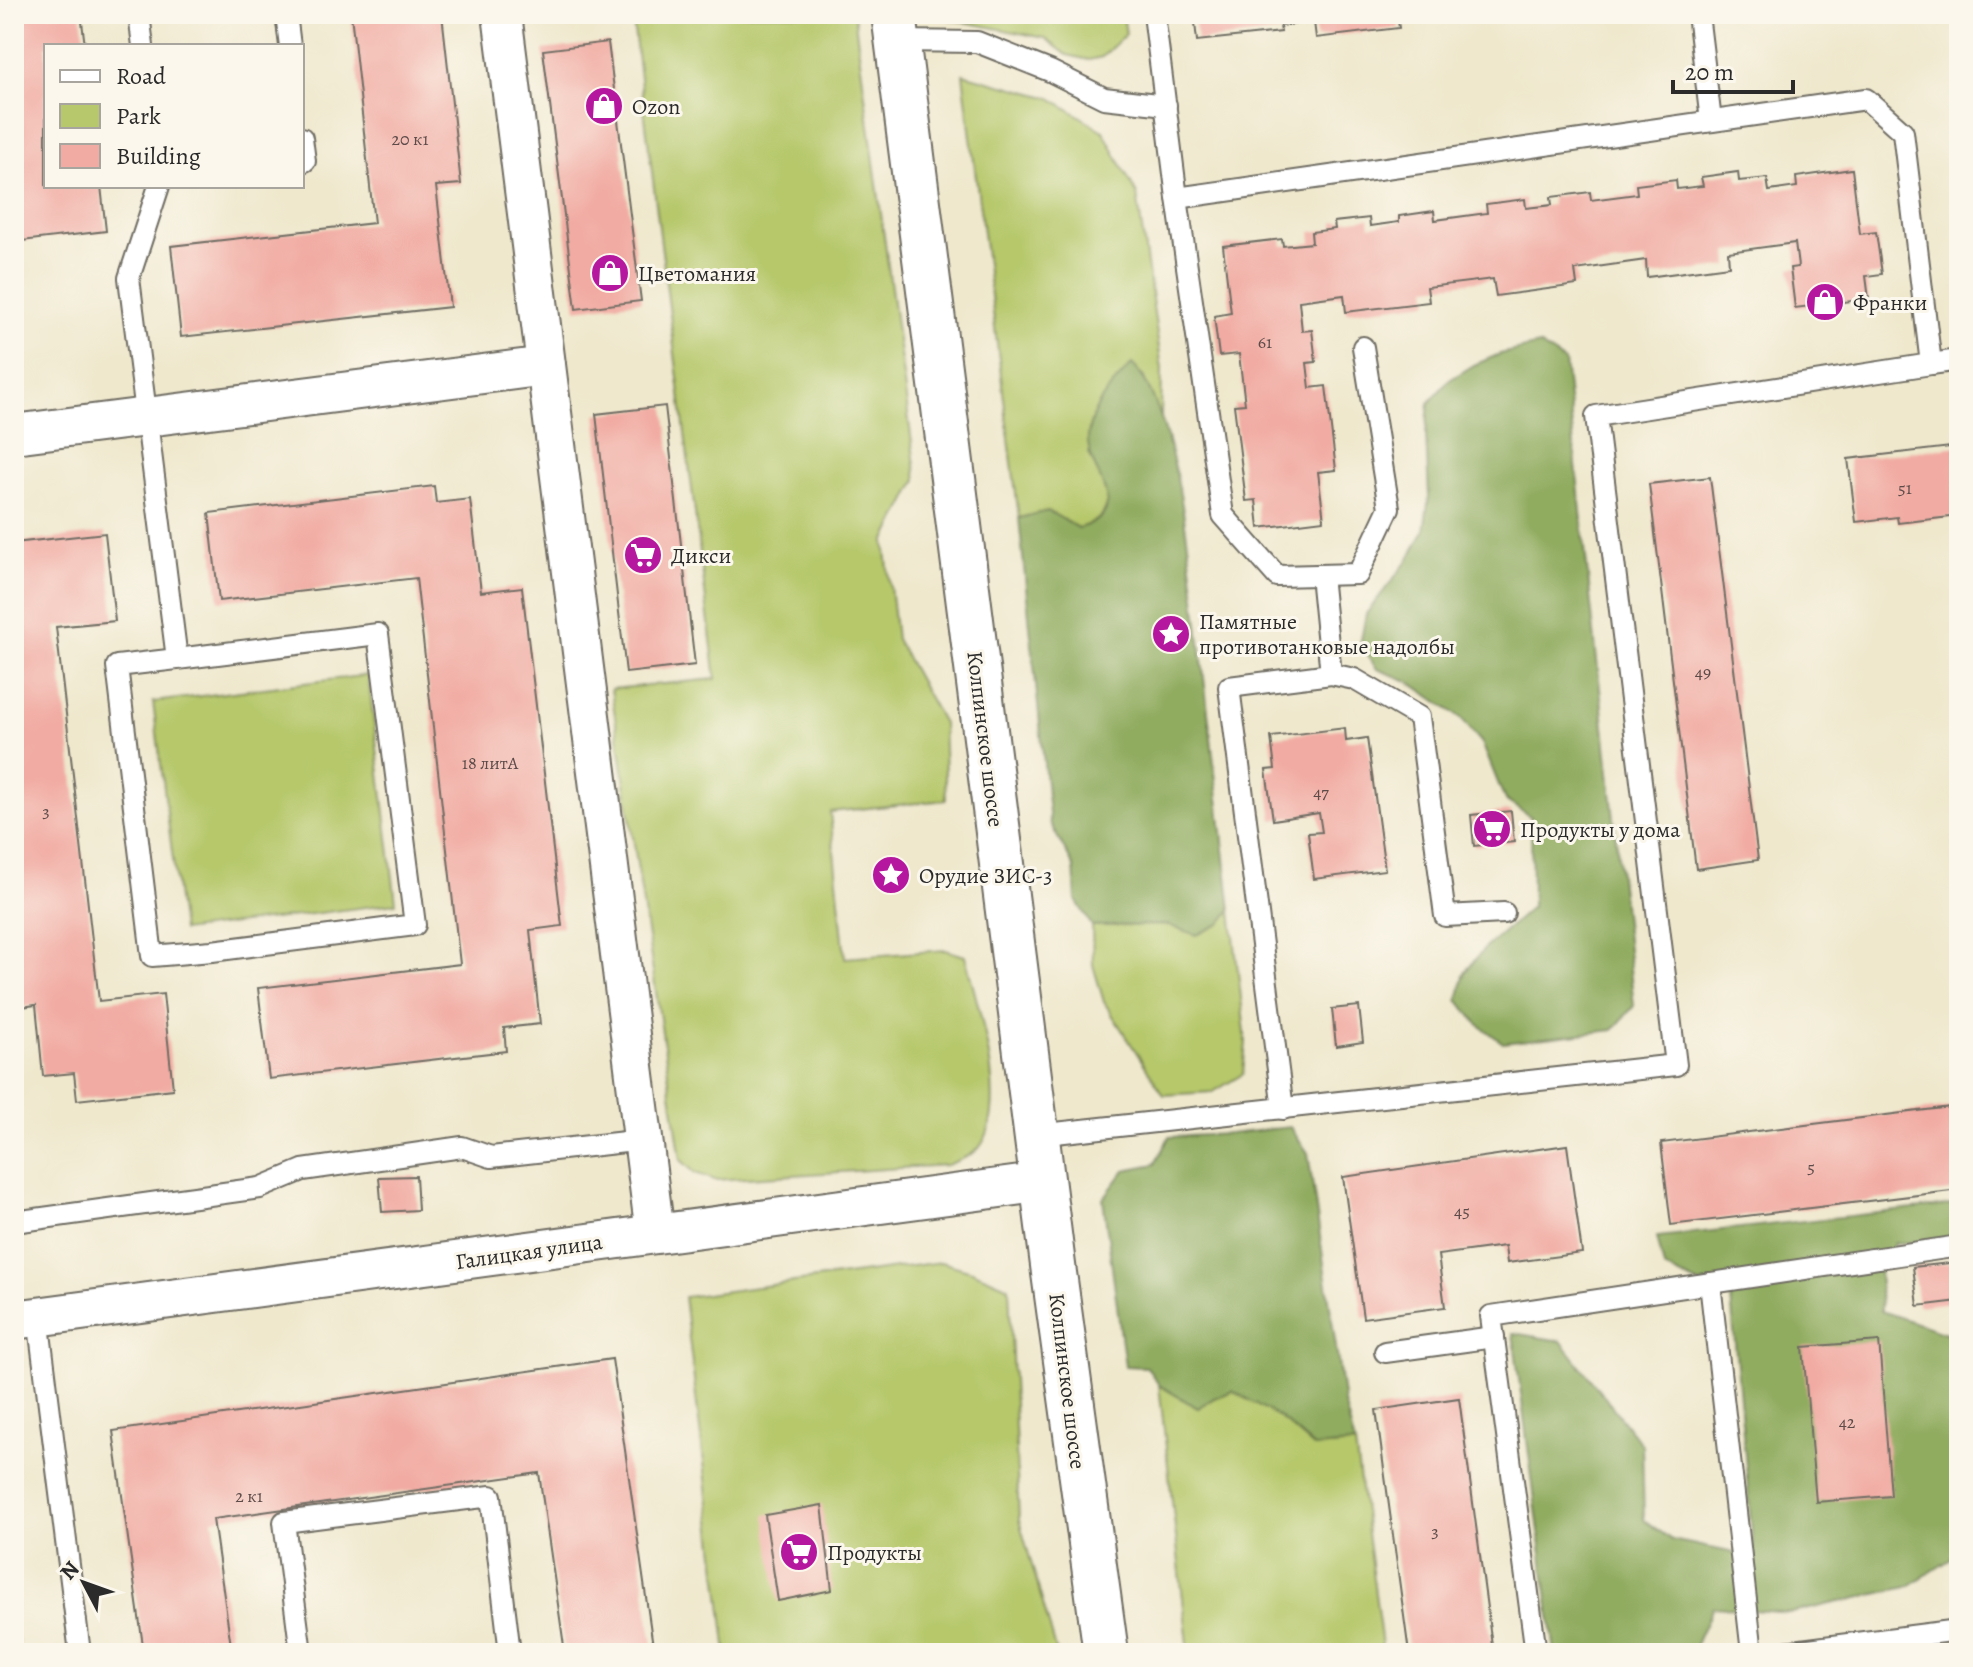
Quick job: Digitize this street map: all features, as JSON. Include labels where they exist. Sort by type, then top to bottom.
[{"type":"main road","name":"Колпинское шоссе","points":[[896,28],[1084,1504],[1106,1653]]},
{"type":"street","points":[[502,14],[655,1234]]},
{"type":"street","points":[[14,434],[546,366]]},
{"type":"street","name":"Галицкая улица","points":[[26,1318],[1044,1182]]},
{"type":"lane","points":[[139,14],[143,44]]},
{"type":"lane","points":[[286,14],[290,44]]},
{"type":"lane","points":[[1154,14],[1223,515],[1277,576],[1358,574],[1389,508],[1363,347]]},
{"type":"lane","points":[[1698,14],[1711,121]]},
{"type":"lane","points":[[896,28],[977,42],[1050,71],[1104,98],[1166,105]]},
{"type":"lane","points":[[1177,198],[1866,99],[1903,132],[1931,364]]},
{"type":"lane","points":[[158,188],[129,278],[177,659]]},
{"type":"lane","points":[[1037,1135],[1676,1065],[1596,416],[1959,360]]},
{"type":"lane","points":[[1321,575],[1331,674]]},
{"type":"lane","points":[[378,634],[415,925],[152,956],[117,666],[177,659],[378,634]]},
{"type":"lane","points":[[1283,1109],[1229,687],[1331,674],[1354,679],[1419,717],[1445,916],[1504,913]]},
{"type":"lane","points":[[14,1222],[260,1188],[303,1170],[462,1147],[491,1157],[643,1140]]},
{"type":"lane","points":[[1536,1653],[1491,1316],[1959,1246]]},
{"type":"lane","points":[[1710,1283],[1752,1653]]},
{"type":"lane","points":[[26,1318],[80,1653]]},
{"type":"lane","points":[[1385,1352],[1494,1337]]},
{"type":"lane","points":[[301,1653],[284,1522],[491,1496],[510,1653]]},
{"type":"lane","points":[[1777,1653],[1959,1630]]},
{"type":"green space","points":[[632,14],[854,14],[917,480],[885,542],[896,639],[943,723],[946,800],[830,812],[845,958],[946,950],[965,956],[989,1055],[992,1108],[988,1130],[979,1148],[947,1165],[715,1180],[695,1173],[681,1160],[611,689],[716,679]]},
{"type":"green space","points":[[949,14],[1123,14],[1126,34],[1102,57],[1089,60],[1067,55],[1045,38],[949,19]]},
{"type":"green space","points":[[963,74],[1051,98],[1103,131],[1137,194],[1162,369],[1161,421],[1143,375],[1089,453],[1104,487],[1106,507],[1102,516],[1093,523],[1078,528],[1048,511],[1019,518]]},
{"type":"green space","points":[[1539,345],[1565,362],[1634,1006],[1613,1030],[1503,1043],[1478,1024],[1458,1000],[1465,972],[1485,948],[1532,907],[1531,817],[1505,800],[1482,743],[1461,718],[1408,681],[1377,669],[1360,645],[1366,614],[1408,560],[1424,531],[1429,497],[1426,434],[1429,403],[1448,381],[1474,365],[1500,354]]},
{"type":"green space","points":[[1132,364],[1149,389],[1163,424],[1184,516],[1231,910],[1220,924],[1197,935],[1167,925],[1092,926],[1076,900],[1074,867],[1050,823],[1019,518],[1048,511],[1078,528],[1096,521],[1105,513],[1105,490],[1089,451],[1088,437],[1093,416],[1103,397]]},
{"type":"green space","points":[[368,675],[396,903],[182,931],[153,702]]},
{"type":"green space","points":[[1231,910],[1246,1042],[1243,1074],[1213,1092],[1164,1095],[1104,1002],[1093,965],[1092,926],[1167,925],[1198,934],[1220,924]]},
{"type":"green space","points":[[1290,1127],[1308,1153],[1344,1403],[1355,1444],[1314,1447],[1279,1417],[1233,1391],[1198,1408],[1159,1385],[1147,1367],[1125,1366],[1103,1199],[1125,1170],[1155,1164],[1169,1137]]},
{"type":"green space","points":[[1959,1204],[1959,1241],[1895,1243],[1879,1267],[1881,1311],[1955,1336],[1959,1358],[1959,1554],[1907,1587],[1791,1613],[1713,1607],[1692,1653],[1555,1653],[1513,1333],[1561,1341],[1642,1445],[1644,1520],[1672,1540],[1754,1557],[1731,1298],[1664,1268],[1657,1237]]},
{"type":"green space","points":[[941,1262],[1009,1287],[1019,1520],[1057,1653],[727,1653],[684,1297]]},
{"type":"green space","points":[[1159,1385],[1198,1408],[1233,1391],[1279,1417],[1314,1447],[1355,1444],[1383,1653],[1189,1653]]},
{"type":"building","points":[[14,14],[81,14],[85,44],[44,44],[44,188],[101,188],[106,231],[22,241],[14,172]]},
{"type":"building","points":[[351,14],[442,14],[461,184],[436,186],[450,307],[181,337],[171,246],[374,223]]},
{"type":"building","points":[[1194,14],[1397,14],[1399,28],[1316,38],[1314,22],[1280,26],[1281,32],[1197,41]]},
{"type":"building","points":[[1467,14],[1493,14],[1494,16],[1467,19]]},
{"type":"building","points":[[608,42],[641,301],[576,309],[543,50]]},
{"type":"building","points":[[1852,169],[1860,234],[1876,232],[1882,274],[1866,276],[1869,299],[1795,308],[1790,268],[1798,267],[1795,243],[1728,252],[1729,266],[1647,277],[1646,260],[1575,270],[1577,285],[1496,296],[1493,279],[1427,287],[1429,302],[1346,312],[1344,295],[1299,301],[1302,331],[1312,330],[1316,362],[1307,363],[1310,388],[1326,386],[1336,470],[1318,472],[1324,520],[1259,528],[1256,500],[1246,501],[1234,405],[1245,404],[1239,354],[1219,356],[1214,316],[1231,313],[1223,246],[1282,239],[1283,246],[1312,243],[1311,232],[1335,229],[1334,222],[1369,218],[1370,226],[1399,222],[1399,216],[1434,211],[1435,220],[1487,213],[1486,204],[1525,199],[1526,208],[1552,205],[1551,197],[1590,192],[1591,200],[1637,194],[1636,185],[1676,180],[1677,189],[1703,186],[1701,177],[1738,172],[1739,181],[1767,178],[1769,191],[1797,187],[1796,177]]},
{"type":"building","points":[[665,406],[695,665],[626,673],[596,414]]},
{"type":"building","points":[[1959,446],[1959,516],[1898,523],[1897,517],[1856,522],[1848,459]]},
{"type":"building","points":[[1710,477],[1758,860],[1696,869],[1649,484]]},
{"type":"building","points":[[434,486],[436,503],[470,499],[481,592],[522,587],[562,926],[530,930],[540,1024],[504,1028],[506,1051],[269,1079],[258,988],[460,964],[416,578],[219,601],[209,513]]},
{"type":"building","points":[[105,533],[115,621],[56,627],[99,1001],[163,994],[173,1089],[77,1100],[74,1073],[43,1076],[36,1005],[14,1008],[14,543]]},
{"type":"building","points":[[1345,728],[1346,741],[1367,738],[1385,870],[1314,879],[1308,833],[1322,832],[1319,813],[1273,820],[1266,770],[1275,769],[1271,737]]},
{"type":"building","name":"Продукты у дома","points":[[1511,811],[1514,842],[1474,846],[1471,815]]},
{"type":"building","points":[[1359,1006],[1363,1042],[1336,1046],[1332,1009]]},
{"type":"building","points":[[1959,1106],[1959,1190],[1671,1225],[1661,1143]]},
{"type":"building","points":[[1567,1145],[1582,1253],[1507,1263],[1505,1246],[1438,1255],[1445,1307],[1363,1318],[1343,1177]]},
{"type":"building","points":[[416,1176],[418,1210],[382,1212],[379,1177]]},
{"type":"building","points":[[1959,1262],[1959,1301],[1918,1306],[1913,1267]]},
{"type":"building","points":[[1879,1341],[1891,1496],[1816,1502],[1803,1347]]},
{"type":"building","points":[[612,1359],[654,1653],[565,1653],[539,1473],[213,1519],[232,1653],[144,1653],[113,1431]]},
{"type":"building","points":[[1459,1398],[1493,1653],[1409,1653],[1376,1410]]},
{"type":"building","name":"Продукты","points":[[822,1505],[832,1590],[778,1601],[765,1515]]},
{"type":"building","points":[[16,1621],[20,1653],[14,1653]]},
{"type":"place","name":"Ozon","points":[[604,106]]},
{"type":"place","name":"Цветомания","points":[[610,273]]},
{"type":"place","name":"Франки","points":[[1825,302]]},
{"type":"place","name":"Дикси","points":[[643,555]]},
{"type":"place","name":"Памятные противотанковые надолбы","points":[[1171,634]]},
{"type":"place","name":"Продукты у дома","points":[[1492,829]]},
{"type":"place","name":"Орудие ЗИС-3","points":[[891,875]]},
{"type":"place","name":"Продукты","points":[[799,1552]]}]
